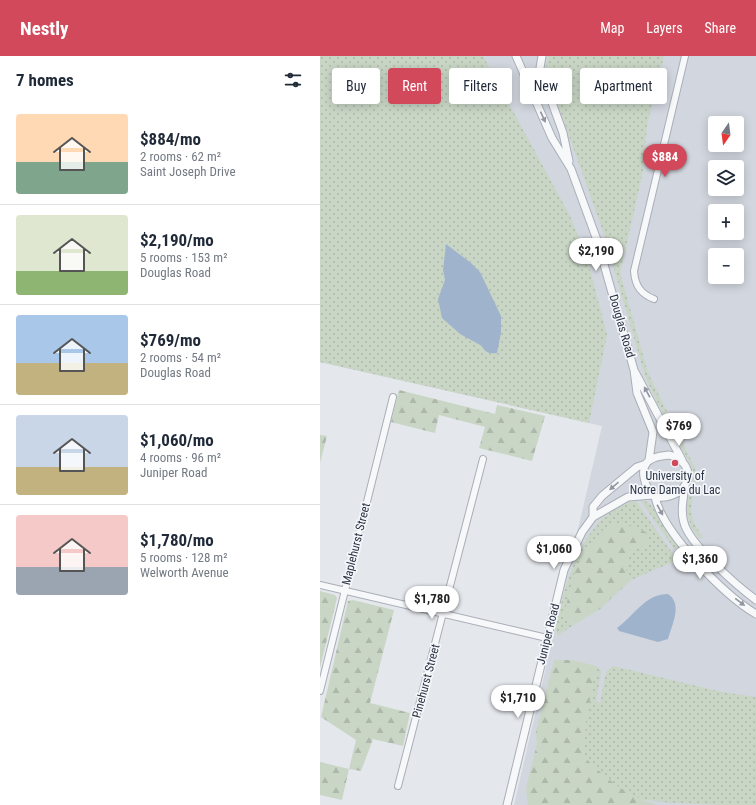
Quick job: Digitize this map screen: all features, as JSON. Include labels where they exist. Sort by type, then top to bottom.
[{"type":"street","name":"Douglas Road","points":[[516,56],[552,138],[572,169]]},
{"type":"street","name":"Douglas Road","points":[[542,56],[540,68],[542,75],[563,133],[572,169],[597,240],[634,370],[637,393],[653,432],[648,462]]},
{"type":"street","points":[[654,299],[648,297],[639,289],[635,280],[634,271],[685,56]]},
{"type":"street","name":"Douglas Road","points":[[634,370],[647,391],[683,462]]},
{"type":"street","name":"Maplehurst Street","points":[[320,691],[393,397]]},
{"type":"street","points":[[756,600],[726,574],[690,534],[684,522],[682,508],[688,474],[683,462],[677,457],[669,455],[660,456],[648,462],[644,478],[646,486],[654,496],[656,503],[667,522],[698,564],[725,590],[756,614]]},
{"type":"street","name":"Pinehurst Street","points":[[398,786],[483,459]]},
{"type":"street","name":"Juniper Road","points":[[593,517],[593,507],[602,496],[637,467],[648,462]]},
{"type":"street","points":[[654,496],[663,498],[675,495],[685,486]]},
{"type":"street","name":"Juniper Road","points":[[507,805],[547,638],[570,554],[582,532],[593,517],[628,497],[654,496]]},
{"type":"street","points":[[320,585],[547,638]]},
{"type":"shaded area","name":"University of Notre Dame du Lac","points":[[320,56],[756,56],[756,805],[514,805],[602,426],[320,362]]},
{"type":"green space","points":[[320,56],[483,56],[490,68],[449,68],[449,104],[509,104],[569,214],[581,242],[590,269],[607,335],[589,423],[320,362]]},
{"type":"green space","points":[[548,56],[664,56],[661,68],[580,68],[580,104],[652,104],[647,125],[643,172],[620,273],[648,373],[695,468],[696,479],[691,510],[692,518],[703,537],[700,539],[691,527],[687,513],[687,504],[693,482],[693,469],[657,402],[645,376],[605,237],[558,104],[572,104],[572,68],[546,68]]},
{"type":"green space","points":[[399,390],[495,414],[497,405],[545,416],[532,461],[479,448],[485,427],[439,415],[435,433],[391,422]]},
{"type":"green space","points":[[320,435],[327,436],[320,463]]},
{"type":"green space","points":[[640,500],[647,502],[653,507],[663,526],[685,554],[682,556],[673,547]]},
{"type":"green space","points":[[636,501],[677,560],[631,580],[626,569],[627,561],[631,549],[644,546],[648,540],[645,532],[569,621],[575,624],[558,635],[555,628],[571,571],[579,552],[590,534],[602,519],[617,508]]},
{"type":"green space","points":[[615,523],[634,527],[646,532],[648,540],[645,546],[631,549],[626,569],[631,580],[600,609],[575,624],[564,615],[574,574],[584,553],[592,543]]},
{"type":"green space","points":[[320,591],[335,595],[337,598],[320,668]]},
{"type":"green space","points":[[353,600],[394,610],[370,703],[410,713],[403,746],[373,739],[361,771],[349,769],[356,740],[321,717],[348,601]]},
{"type":"green space","points":[[554,660],[572,660],[596,666],[586,722],[583,756],[600,772],[626,791],[645,801],[657,805],[528,805],[526,788],[537,744],[536,731]]},
{"type":"green space","points":[[596,666],[600,669],[601,673],[596,702],[600,703],[606,672],[613,666],[722,692],[756,697],[756,805],[693,804],[646,800],[634,797],[607,778],[583,756],[586,722]]},
{"type":"green space","points":[[320,762],[349,769],[342,800],[320,795]]},
{"type":"water","points":[[446,244],[471,263],[480,272],[501,316],[501,333],[497,353],[486,352],[482,346],[460,334],[442,318],[438,299],[445,280],[443,270]]},
{"type":"water","points":[[668,594],[675,603],[676,609],[668,639],[658,642],[619,631],[617,628],[647,601],[653,597]]},
{"type":"place","name":"University of Notre Dame du Lac","points":[[675,463]]}]
